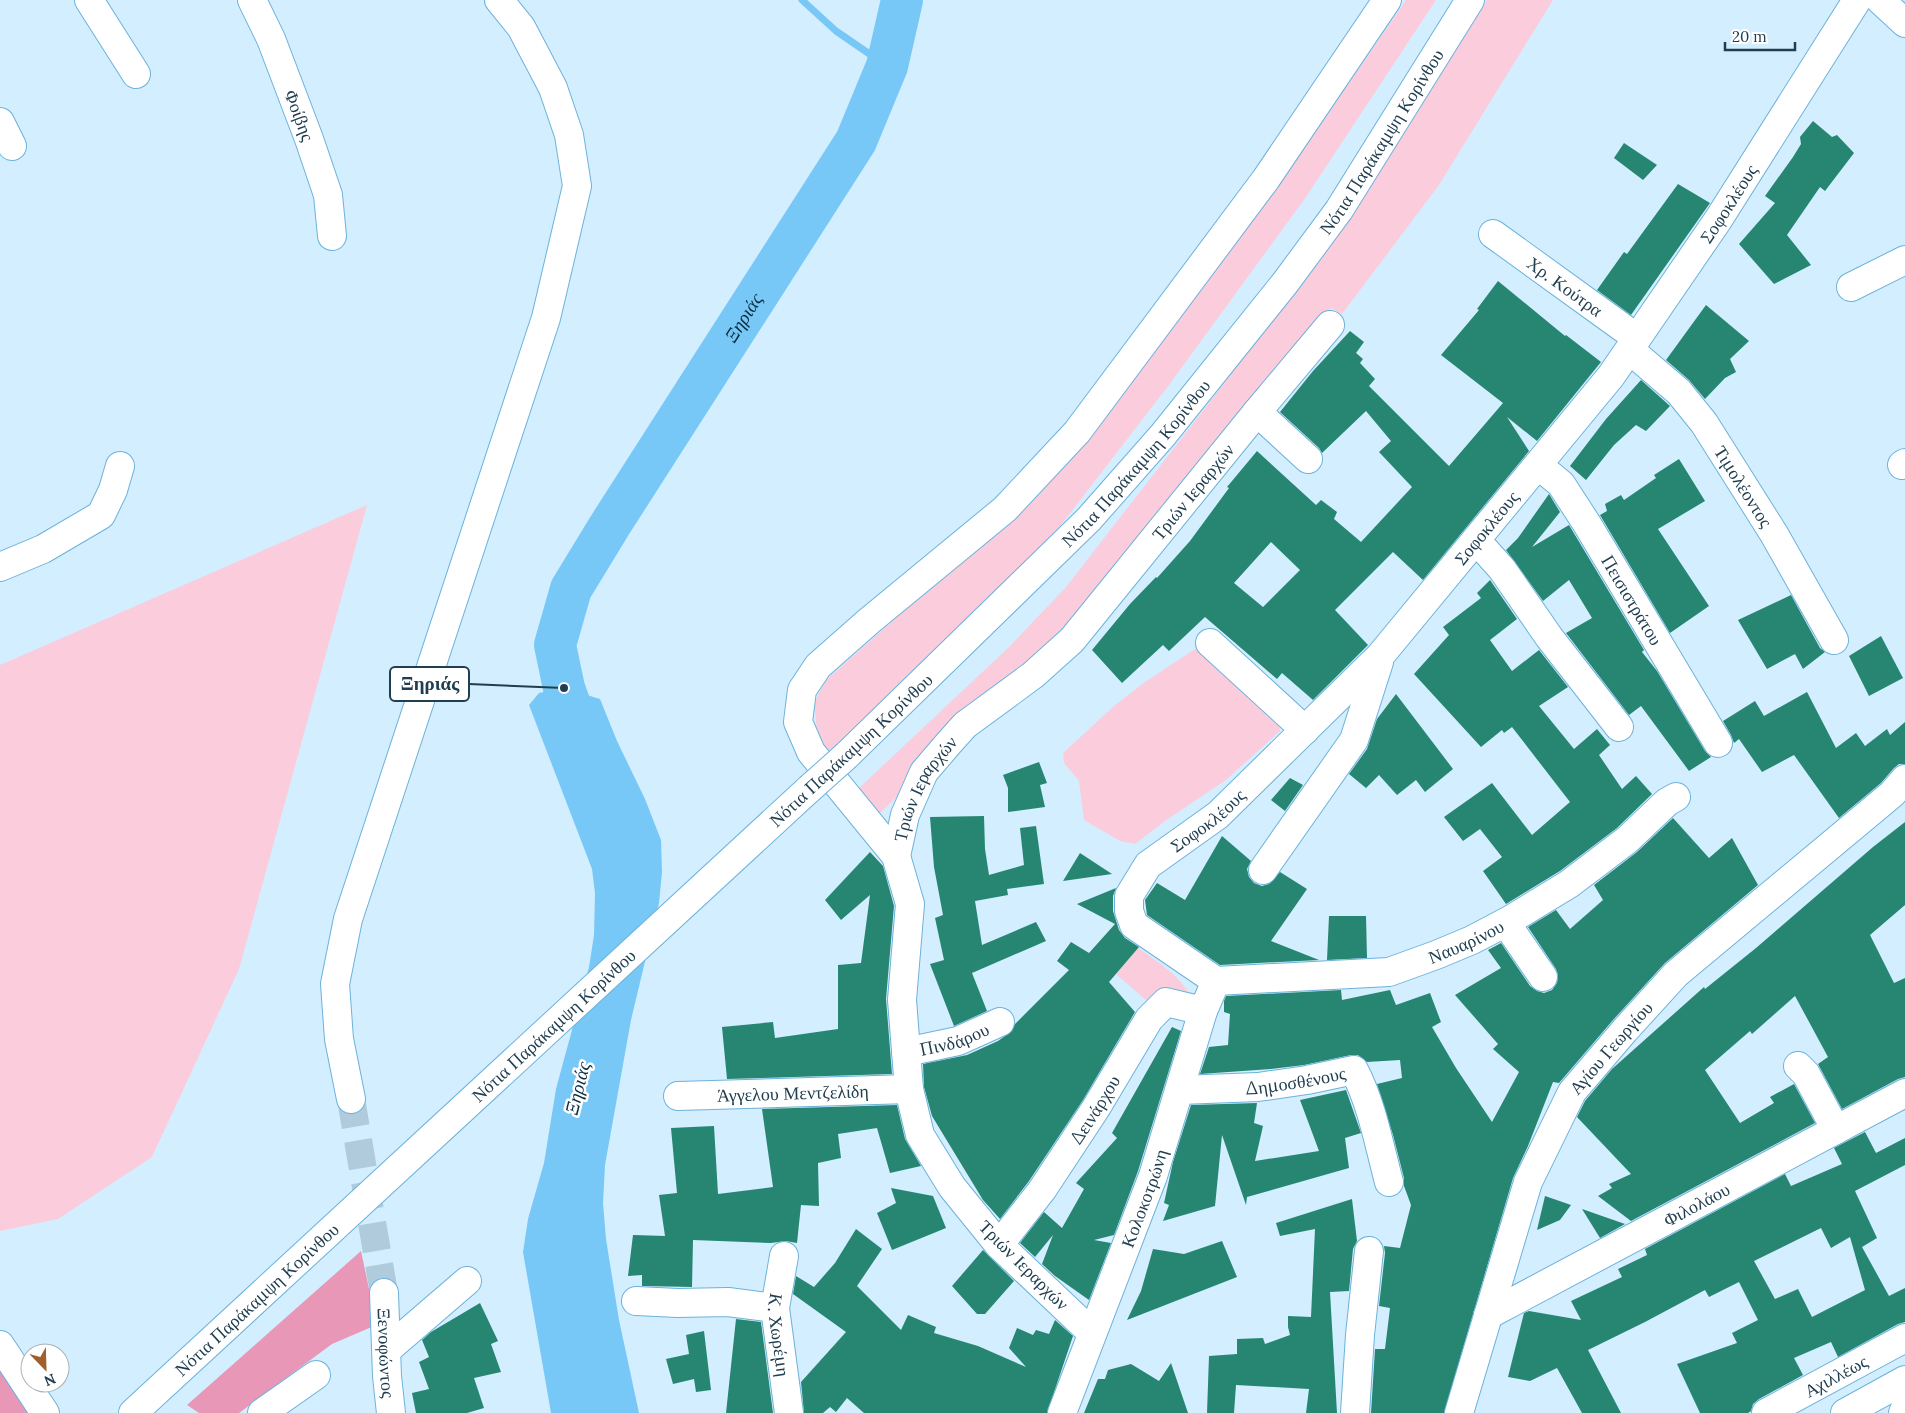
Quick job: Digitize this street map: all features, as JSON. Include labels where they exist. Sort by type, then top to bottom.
[{"type":"main road","points":[[89,0],[136,74]]},
{"type":"main road","name":"Φοίβης","points":[[252,0],[271,39],[309,138],[328,195],[332,236]]},
{"type":"main road","points":[[351,1099],[339,1039],[335,984],[348,919],[546,318],[577,186],[569,135],[553,88],[521,27],[499,0]]},
{"type":"main road","points":[[896,856],[811,752],[798,722],[802,690],[818,666],[869,621],[1005,509],[1078,432],[1266,179],[1387,0]]},
{"type":"main road","name":"Νότια Παράκαμψη Κορίνθου","points":[[140,1406],[810,789],[1089,519],[1163,434],[1285,283],[1339,210],[1470,0]]},
{"type":"main road","name":"Σοφοκλέους","points":[[1216,981],[1134,925],[1129,911],[1129,896],[1148,865],[1218,815],[1380,656],[1476,540],[1633,344],[1718,220],[1858,0]]},
{"type":"main road","points":[[1880,0],[1905,23]]},
{"type":"main road","name":"Χρ. Κούτρα","points":[[1493,234],[1633,344]]},
{"type":"main road","points":[[1851,287],[1905,260]]},
{"type":"main road","name":"Τριών Ιεραρχών","points":[[1092,1333],[999,1245],[952,1187],[920,1135],[909,1089],[902,1000],[910,904],[896,856],[905,815],[924,772],[965,725],[1033,675],[1072,640],[1330,325]]},
{"type":"main road","name":"Τιμολέοντος","points":[[1633,344],[1680,392],[1704,423],[1774,534],[1834,640]]},
{"type":"main road","points":[[1257,412],[1308,459]]},
{"type":"main road","name":"Πεισιστράτου","points":[[1538,464],[1561,484],[1587,524],[1718,743]]},
{"type":"main road","points":[[0,567],[42,550],[100,516],[113,490],[120,466]]},
{"type":"main road","points":[[1476,540],[1502,569],[1549,637],[1619,727]]},
{"type":"main road","points":[[1210,643],[1305,730]]},
{"type":"main road","points":[[1263,870],[1354,740],[1380,656]]},
{"type":"main road","name":"Αγίου Γεωργίου","points":[[1459,1413],[1528,1182],[1572,1092],[1676,974],[1892,794],[1905,779]]},
{"type":"main road","name":"Ναυαρίνου","points":[[1216,981],[1389,972],[1472,940],[1506,923],[1569,884],[1627,840],[1667,802],[1676,797]]},
{"type":"main road","points":[[1506,923],[1543,977]]},
{"type":"main road","name":"Κολοκοτρώνη","points":[[1062,1413],[1153,1176],[1203,1011],[1216,981]]},
{"type":"main road","name":"Δεινάρχου","points":[[999,1245],[1042,1190],[1096,1108],[1149,1019],[1166,1002],[1203,1011]]},
{"type":"main road","name":"Πινδάρου","points":[[906,1052],[958,1041],[1000,1022]]},
{"type":"main road","points":[[1798,1066],[1806,1074],[1836,1130]]},
{"type":"main road","name":"Δημοσθένους","points":[[1180,1090],[1258,1087],[1307,1080],[1354,1070],[1371,1116],[1389,1182]]},
{"type":"main road","name":"Άγγελου Μεντζελίδη","points":[[678,1096],[909,1089]]},
{"type":"main road","name":"Φιλολάου","points":[[1488,1315],[1905,1093]]},
{"type":"main road","points":[[1355,1413],[1360,1335],[1370,1250]]},
{"type":"main road","name":"Κ. Χωρέμη","points":[[784,1256],[775,1308],[789,1413]]},
{"type":"main road","points":[[388,1349],[467,1281]]},
{"type":"main road","name":"Ξενοφώντος","points":[[384,1293],[391,1413]]},
{"type":"main road","points":[[636,1301],[678,1303],[728,1302],[775,1308]]},
{"type":"main road","name":"Αχιλλέως","points":[[1766,1413],[1905,1338]]},
{"type":"main road","points":[[0,1345],[45,1413]]},
{"type":"main road","points":[[262,1413],[316,1375]]},
{"type":"main road","name":"Αχιλλέως","points":[[1845,1413],[1905,1380]]},
{"type":"main road","points":[[1903,1413],[1905,1408]]},
{"type":"shaded area","points":[[1406,0],[1436,0],[1306,197],[1169,385],[1057,530],[943,652],[827,755],[817,731],[814,703],[826,680],[967,555],[1060,467],[1147,362],[1286,175]]},
{"type":"shaded area","points":[[1487,0],[1553,0],[1439,185],[1342,314],[1331,308],[1080,619],[877,816],[857,790],[1009,647],[1066,587],[1356,209]]},
{"type":"shaded area","points":[[367,505],[239,969],[152,1157],[58,1219],[0,1231],[0,665]]},
{"type":"shaded area","points":[[1198,647],[1279,720],[1280,731],[1226,780],[1165,821],[1135,844],[1120,841],[1084,820],[1079,781],[1064,763],[1063,753],[1114,706],[1145,682]]},
{"type":"shaded area","points":[[1138,948],[1174,975],[1190,995],[1148,1002],[1116,974]]},
{"type":"shaded area","points":[[361,1251],[371,1298],[374,1326],[332,1344],[239,1413],[199,1413],[187,1405]]},
{"type":"shaded area","points":[[0,1368],[31,1413],[0,1413]]},
{"type":"water","points":[[564,688],[600,699],[617,741],[645,799],[661,840],[662,872],[659,903],[631,1020],[605,1165],[603,1203],[606,1239],[619,1320],[639,1413],[551,1413],[523,1252],[528,1219],[544,1163],[556,1089],[589,967],[594,935],[595,893],[592,869],[529,705],[539,693]]},
{"type":"building","points":[[1813,121],[1832,137],[1837,135],[1854,153],[1825,191],[1820,187],[1787,235],[1811,265],[1774,284],[1739,244],[1775,203],[1765,196],[1793,157],[1801,144],[1800,137]]},
{"type":"building","points":[[1624,143],[1657,165],[1643,180],[1614,158]]},
{"type":"building","points":[[1678,184],[1710,203],[1631,315],[1597,290],[1624,252],[1627,254]]},
{"type":"building","points":[[1498,281],[1565,336],[1601,362],[1537,441],[1507,417],[1529,451],[1423,580],[1393,552],[1335,610],[1368,645],[1313,700],[1282,673],[1277,679],[1205,617],[1169,651],[1163,645],[1122,683],[1092,650],[1130,604],[1157,578],[1190,541],[1229,488],[1227,487],[1257,451],[1316,505],[1321,500],[1337,512],[1334,519],[1361,542],[1412,487],[1379,452],[1391,441],[1366,411],[1322,453],[1280,412],[1313,371],[1350,331],[1364,342],[1356,353],[1363,359],[1360,363],[1375,379],[1369,386],[1449,466],[1503,403],[1441,355],[1479,310],[1477,309]],"holes":[[[1271,542],[1300,570],[1263,607],[1234,583]]]},
{"type":"building","points":[[1706,305],[1749,341],[1730,359],[1736,372],[1725,378],[1705,399],[1689,380],[1666,360]]},
{"type":"building","points":[[1641,380],[1670,406],[1646,431],[1636,425],[1614,445],[1586,480],[1570,466],[1606,419]]},
{"type":"building","points":[[1679,459],[1705,501],[1658,529],[1709,606],[1670,633],[1600,515],[1607,511],[1605,504],[1621,495],[1624,500],[1656,478],[1654,475]]},
{"type":"building","points":[[1549,494],[1560,512],[1532,547],[1569,525],[1644,650],[1642,652],[1657,671],[1705,751],[1711,757],[1689,771],[1641,706],[1629,715],[1566,633],[1592,618],[1569,580],[1543,601],[1506,550],[1518,538]]},
{"type":"building","points":[[1490,580],[1517,619],[1490,640],[1512,671],[1539,650],[1568,687],[1539,706],[1574,749],[1597,729],[1610,745],[1599,755],[1622,789],[1636,776],[1652,794],[1617,828],[1560,871],[1506,904],[1483,871],[1502,857],[1480,829],[1463,841],[1444,817],[1492,783],[1532,835],[1570,802],[1512,727],[1504,733],[1502,730],[1481,747],[1414,674],[1449,635],[1443,627],[1481,598],[1477,593]]},
{"type":"building","points":[[1791,595],[1820,648],[1825,652],[1803,669],[1795,654],[1767,669],[1738,620]]},
{"type":"building","points":[[1881,636],[1903,678],[1869,696],[1849,656]]},
{"type":"building","points":[[1807,692],[1836,748],[1856,733],[1865,746],[1887,729],[1890,735],[1905,722],[1905,764],[1899,764],[1894,768],[1881,783],[1839,818],[1794,755],[1762,772],[1739,739],[1734,743],[1723,721],[1755,701],[1764,716]]},
{"type":"building","points":[[1396,694],[1453,769],[1425,792],[1416,780],[1397,795],[1379,775],[1366,788],[1349,774],[1367,749],[1377,719]]},
{"type":"building","points":[[1039,762],[1047,783],[1040,785],[1045,807],[1008,812],[1008,788],[1003,775]]},
{"type":"building","points":[[1290,778],[1303,785],[1285,811],[1271,800]]},
{"type":"building","points":[[984,816],[985,849],[989,875],[1024,865],[1020,828],[1036,826],[1044,884],[1007,889],[1008,895],[975,901],[982,945],[1036,922],[1046,941],[972,973],[987,1011],[954,1026],[930,964],[944,960],[935,918],[943,915],[934,867],[930,817]]},
{"type":"building","points":[[1673,818],[1709,858],[1732,838],[1758,885],[1665,963],[1559,1083],[1553,1082],[1528,1146],[1513,1178],[1444,1413],[1371,1413],[1375,1349],[1385,1349],[1390,1308],[1379,1306],[1385,1253],[1384,1246],[1400,1248],[1411,1205],[1404,1186],[1404,1178],[1393,1135],[1377,1084],[1402,1078],[1400,1060],[1367,1062],[1358,1055],[1351,1055],[1304,1065],[1200,1074],[1209,1047],[1228,1045],[1230,1014],[1224,1012],[1226,996],[1341,990],[1342,1000],[1390,990],[1396,1005],[1430,993],[1441,1022],[1432,1027],[1456,1068],[1492,1122],[1519,1072],[1493,1049],[1498,1044],[1455,995],[1501,968],[1488,950],[1501,943],[1530,986],[1544,993],[1552,990],[1557,983],[1558,975],[1556,969],[1528,927],[1556,910],[1570,929],[1603,900],[1594,885],[1637,852]]},
{"type":"building","points":[[1905,822],[1905,905],[1870,935],[1894,983],[1905,978],[1905,1077],[1842,1109],[1818,1064],[1828,1057],[1795,996],[1752,1034],[1750,1031],[1705,1070],[1740,1123],[1774,1103],[1770,1097],[1794,1084],[1815,1123],[1631,1221],[1598,1196],[1612,1188],[1609,1184],[1631,1174],[1577,1117],[1585,1101],[1612,1069],[1704,987],[1705,989],[1756,948],[1873,847]]},
{"type":"building","points":[[1222,836],[1251,861],[1247,869],[1249,877],[1254,883],[1262,886],[1269,884],[1280,872],[1307,889],[1271,941],[1319,960],[1220,965],[1147,915],[1145,900],[1157,883],[1185,900]]},
{"type":"building","points":[[870,852],[883,866],[894,906],[886,999],[892,1074],[727,1079],[722,1027],[773,1022],[775,1038],[838,1029],[838,965],[861,963],[870,895],[841,920],[825,900]]},
{"type":"building","points":[[1080,853],[1112,874],[1063,881]]},
{"type":"building","points":[[1116,888],[1113,896],[1113,911],[1119,930],[1125,938],[1139,947],[1109,982],[1135,1012],[1083,1100],[1029,1181],[1000,1219],[983,1200],[932,1116],[924,1087],[923,1064],[967,1055],[998,1041],[1012,1031],[1015,1024],[1069,970],[1057,961],[1071,942],[1089,953],[1115,924],[1077,904]]},
{"type":"building","points":[[1329,916],[1366,916],[1367,958],[1327,960]]},
{"type":"building","points":[[1172,1027],[1181,1031],[1138,1171],[1114,1235],[1094,1240],[1111,1243],[1089,1300],[1055,1276],[1042,1264],[1053,1235],[1035,1257],[1020,1243],[1044,1212],[1062,1228],[1084,1189],[1076,1183],[1117,1138],[1112,1133]]},
{"type":"building","points":[[1346,1090],[1361,1133],[1345,1138],[1349,1168],[1247,1197],[1246,1205],[1222,1135],[1215,1206],[1163,1221],[1169,1205],[1164,1203],[1173,1162],[1191,1105],[1257,1103],[1254,1123],[1263,1126],[1255,1161],[1319,1151],[1300,1100]]},
{"type":"building","points":[[897,1105],[905,1139],[921,1166],[890,1173],[877,1128],[838,1134],[841,1158],[818,1163],[819,1206],[801,1205],[797,1243],[786,1241],[771,1243],[693,1240],[692,1287],[642,1286],[642,1275],[628,1276],[633,1235],[665,1236],[659,1195],[677,1193],[671,1128],[714,1126],[718,1194],[773,1187],[762,1109]]},
{"type":"building","points":[[1865,1132],[1876,1153],[1905,1138],[1905,1165],[1855,1191],[1877,1238],[1862,1247],[1889,1296],[1905,1288],[1905,1322],[1838,1357],[1831,1342],[1794,1358],[1803,1375],[1759,1399],[1753,1404],[1751,1411],[1748,1413],[1700,1413],[1677,1364],[1737,1343],[1732,1333],[1758,1320],[1739,1282],[1709,1297],[1705,1290],[1588,1350],[1621,1413],[1582,1413],[1557,1368],[1530,1381],[1508,1377],[1524,1313],[1529,1311],[1581,1320],[1571,1301],[1622,1277],[1618,1269],[1647,1255],[1645,1249],[1785,1174],[1791,1186],[1842,1164],[1834,1148]],"holes":[[[1821,1228],[1831,1248],[1850,1237],[1865,1290],[1812,1317],[1798,1289],[1775,1299],[1754,1261]]]},
{"type":"building","points":[[891,1188],[933,1196],[946,1228],[892,1250],[877,1213],[896,1203]]},
{"type":"building","points":[[1545,1196],[1571,1205],[1560,1220],[1537,1230]]},
{"type":"building","points":[[1352,1199],[1357,1241],[1353,1249],[1349,1291],[1330,1292],[1337,1413],[1306,1413],[1309,1389],[1236,1385],[1234,1413],[1207,1413],[1209,1356],[1237,1354],[1237,1339],[1263,1338],[1265,1344],[1290,1335],[1288,1316],[1311,1317],[1315,1229],[1280,1236],[1276,1223]]},
{"type":"building","points":[[1582,1209],[1625,1224],[1600,1238]]},
{"type":"building","points":[[856,1229],[882,1249],[857,1286],[901,1330],[908,1315],[936,1327],[934,1333],[978,1346],[1026,1367],[1009,1348],[1017,1328],[1033,1335],[1036,1330],[1049,1334],[1055,1320],[1073,1336],[1047,1413],[864,1413],[847,1398],[836,1412],[830,1407],[823,1413],[804,1413],[801,1382],[846,1332],[793,1294],[796,1276],[814,1287],[835,1263]]},
{"type":"building","points":[[1222,1241],[1237,1277],[1127,1320],[1141,1291],[1153,1249],[1184,1254]]},
{"type":"building","points":[[983,1250],[1014,1281],[985,1314],[977,1314],[952,1286]]},
{"type":"building","points":[[480,1303],[498,1341],[491,1344],[501,1372],[474,1378],[484,1408],[467,1413],[416,1413],[412,1393],[429,1389],[419,1362],[429,1357],[422,1340],[431,1332]]},
{"type":"building","points":[[736,1319],[761,1322],[773,1413],[726,1413]]},
{"type":"building","points":[[704,1331],[711,1390],[696,1392],[694,1379],[673,1384],[666,1359],[689,1354],[686,1335]]},
{"type":"building","points":[[1171,1363],[1188,1413],[1084,1413],[1098,1379],[1105,1379],[1108,1370],[1131,1364],[1159,1381]]},
{"type":"waterway","points":[[802,0],[836,31],[887,66]]},
{"type":"waterway","name":"Ξηριάς","points":[[583,742],[564,688],[555,645],[571,589],[856,141],[887,66],[902,0]]},
{"type":"tunnel","points":[[351,1099],[384,1293]]},
{"type":"place","name":"Ξηριάς","points":[[564,688]]}]
